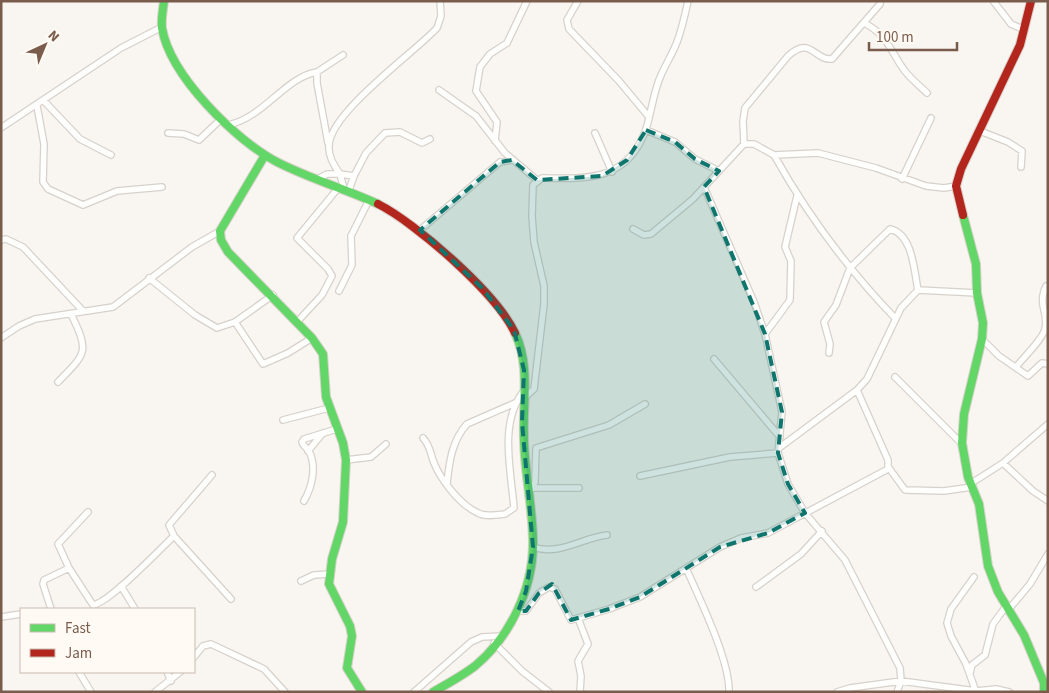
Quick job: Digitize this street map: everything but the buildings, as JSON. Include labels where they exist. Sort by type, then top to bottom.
[{"type":"street","points":[[164,1],[161,16],[164,37],[182,71],[224,123],[264,155],[390,210],[420,230],[482,288],[500,308],[514,330],[522,349],[524,370],[522,422],[533,547],[526,591],[518,611],[501,636],[478,663],[433,692]]},
{"type":"street","points":[[328,145],[342,118],[352,106],[437,28],[441,16],[440,1]]},
{"type":"street","points":[[495,141],[497,122],[476,91],[480,67],[490,54],[507,43],[527,1]]},
{"type":"street","points":[[578,1],[567,20],[569,29],[619,81],[649,117]]},
{"type":"street","points":[[447,484],[451,454],[467,424],[515,403],[534,388],[543,320],[544,286],[536,255],[532,216],[533,185],[542,178],[592,178],[612,172],[627,160],[639,144],[646,130],[658,82],[678,40],[688,1]]},
{"type":"street","points":[[1031,1],[1020,45],[961,169],[956,186],[976,264],[983,323],[982,339],[964,414],[963,445],[971,485],[982,518],[988,566],[998,592],[1024,635],[1046,681],[1044,692]]},
{"type":"street","points":[[994,2],[1012,24],[1024,30]]},
{"type":"street","points":[[633,229],[644,235],[651,234],[704,187],[744,144],[743,121],[745,108],[794,50],[810,48],[826,58],[832,59],[880,4]]},
{"type":"street","points":[[864,23],[874,28],[887,41],[901,67],[927,92]]},
{"type":"street","points":[[1,128],[37,106],[121,48],[162,27]]},
{"type":"street","points":[[168,133],[184,134],[199,140],[224,123],[248,119],[301,78],[318,72],[343,55]]},
{"type":"street","points":[[318,72],[317,83],[328,145],[333,164],[340,174],[344,189]]},
{"type":"street","points":[[439,90],[476,116],[512,160],[537,180]]},
{"type":"street","points":[[44,101],[80,139],[111,156]]},
{"type":"street","points":[[37,106],[44,144],[43,182],[48,189],[83,205],[117,191],[162,187]]},
{"type":"street","points":[[902,179],[931,118]]},
{"type":"street","points":[[646,130],[675,142],[695,159],[719,171]]},
{"type":"street","points":[[980,131],[1017,146],[1022,151],[1021,167]]},
{"type":"street","points":[[297,322],[322,295],[332,276],[328,269],[297,238],[344,189],[354,176],[366,153],[385,133],[400,132],[422,143],[430,139]]},
{"type":"street","points":[[595,133],[612,172]]},
{"type":"street","points":[[744,144],[754,144],[774,155],[818,154],[876,168],[902,179],[944,188],[956,186]]},
{"type":"street","points":[[1,338],[34,319],[112,307],[192,247],[220,230],[264,155]]},
{"type":"street","points":[[774,155],[797,196],[850,268],[894,317]]},
{"type":"street","points":[[420,230],[500,162],[512,160]]},
{"type":"street","points":[[318,179],[327,174],[354,176]]},
{"type":"street","points":[[704,187],[754,302],[765,334],[782,412],[779,450],[788,484],[805,513],[849,568],[900,668],[901,681],[896,692]]},
{"type":"street","points":[[765,334],[790,300],[791,261],[785,247],[797,196]]},
{"type":"street","points":[[339,291],[352,265],[351,236],[369,200]]},
{"type":"street","points":[[829,353],[830,344],[824,322],[836,305],[850,268],[892,229],[907,242],[918,290]]},
{"type":"street","points":[[220,230],[221,240],[228,252],[273,295],[312,338],[323,354],[329,408],[346,460],[343,522],[332,558],[329,584],[350,626],[352,636],[347,668],[362,692]]},
{"type":"street","points":[[1,240],[6,239],[22,247],[82,311]]},
{"type":"street","points":[[149,278],[208,324],[217,328],[235,322],[273,295]]},
{"type":"street","points":[[1016,367],[1046,332],[1046,319],[1041,300],[1046,286]]},
{"type":"street","points":[[640,476],[730,457],[779,450],[857,390],[868,379],[901,308],[918,290],[978,293]]},
{"type":"street","points":[[58,382],[82,358],[84,351],[82,336],[72,314]]},
{"type":"street","points":[[235,322],[263,364],[288,353],[312,338]]},
{"type":"street","points":[[982,339],[1000,356],[1029,376],[1042,363],[1048,364]]},
{"type":"street","points":[[714,359],[780,437]]},
{"type":"street","points":[[894,377],[963,445]]},
{"type":"street","points":[[857,390],[888,460],[888,468],[900,486],[907,490],[944,490],[971,485],[1003,463],[1048,424]]},
{"type":"street","points":[[423,438],[431,448],[433,461],[447,484],[466,504],[478,514],[505,514],[511,512],[514,508],[510,419],[515,403]]},
{"type":"street","points":[[528,495],[534,488],[535,450],[538,446],[609,425],[644,404]]},
{"type":"street","points":[[283,420],[329,408]]},
{"type":"street","points":[[304,501],[311,488],[313,479],[308,451],[302,442],[304,439],[337,429]]},
{"type":"street","points":[[308,451],[324,433]]},
{"type":"street","points":[[346,460],[371,457],[386,444]]},
{"type":"street","points":[[1003,463],[1032,491],[1048,501]]},
{"type":"street","points":[[518,611],[526,611],[539,593],[552,587],[570,620],[640,597],[720,547],[741,538],[768,533],[888,468]]},
{"type":"street","points":[[212,475],[170,523],[174,536],[231,599]]},
{"type":"street","points":[[534,488],[578,488]]},
{"type":"street","points":[[88,512],[58,544],[69,568],[92,605],[99,603],[121,586],[174,536]]},
{"type":"street","points":[[756,587],[801,554],[822,532]]},
{"type":"street","points":[[533,547],[551,551],[574,546],[588,538],[608,535]]},
{"type":"street","points":[[969,673],[972,665],[985,655],[993,624],[1030,584],[1048,554]]},
{"type":"street","points":[[51,608],[43,584],[44,580],[69,568]]},
{"type":"street","points":[[686,568],[708,618],[729,680],[730,692]]},
{"type":"street","points":[[301,581],[314,575],[330,574]]},
{"type":"street","points":[[974,577],[960,595],[947,620],[951,636],[976,691]]},
{"type":"street","points":[[121,586],[134,608]]},
{"type":"street","points":[[1,617],[20,614]]},
{"type":"street","points":[[578,618],[588,644],[578,661],[581,676],[580,692]]},
{"type":"street","points":[[414,692],[471,642],[482,638],[501,636]]},
{"type":"street","points":[[195,655],[203,646],[211,644],[264,669],[285,692]]},
{"type":"street","points":[[494,644],[522,672],[549,692]]},
{"type":"street","points":[[80,673],[91,692]]},
{"type":"street","points":[[167,673],[171,681]]},
{"type":"street","points":[[155,692],[179,673]]},
{"type":"street","points":[[837,692],[850,688],[901,681],[976,691],[1009,692]]},
{"type":"highlighted area","points":[[646,130],[675,142],[695,159],[719,171],[704,187],[765,334],[782,412],[778,453],[788,484],[805,513],[768,533],[720,547],[640,597],[609,609],[571,620],[552,584],[539,593],[526,611],[518,611],[526,591],[533,547],[522,422],[524,370],[514,330],[482,288],[420,230],[500,162],[512,160],[537,180],[602,176],[627,160]]},
{"type":"traffic: fast","points":[[164,1],[162,28],[168,47],[191,86],[226,124],[244,140],[279,163],[378,204]]},
{"type":"traffic: fast","points":[[265,155],[220,231],[221,240],[228,252],[312,338],[323,354],[326,397],[343,443],[346,460],[343,522],[332,559],[329,584],[350,626],[352,636],[347,668],[362,692]]},
{"type":"traffic: fast","points":[[963,215],[976,264],[977,293],[983,323],[982,339],[964,414],[962,443],[968,477],[979,504],[988,566],[998,592],[1024,635],[1044,683],[1044,692]]},
{"type":"traffic: fast","points":[[433,692],[475,666],[499,641],[517,611],[529,578],[533,543],[524,441],[525,386],[523,359],[515,333]]},
{"type":"traffic: jam","points":[[963,215],[956,186],[961,169],[1020,45],[1031,1]]},
{"type":"traffic: jam","points":[[378,204],[413,227],[454,261],[491,299],[506,317],[515,333]]}]
